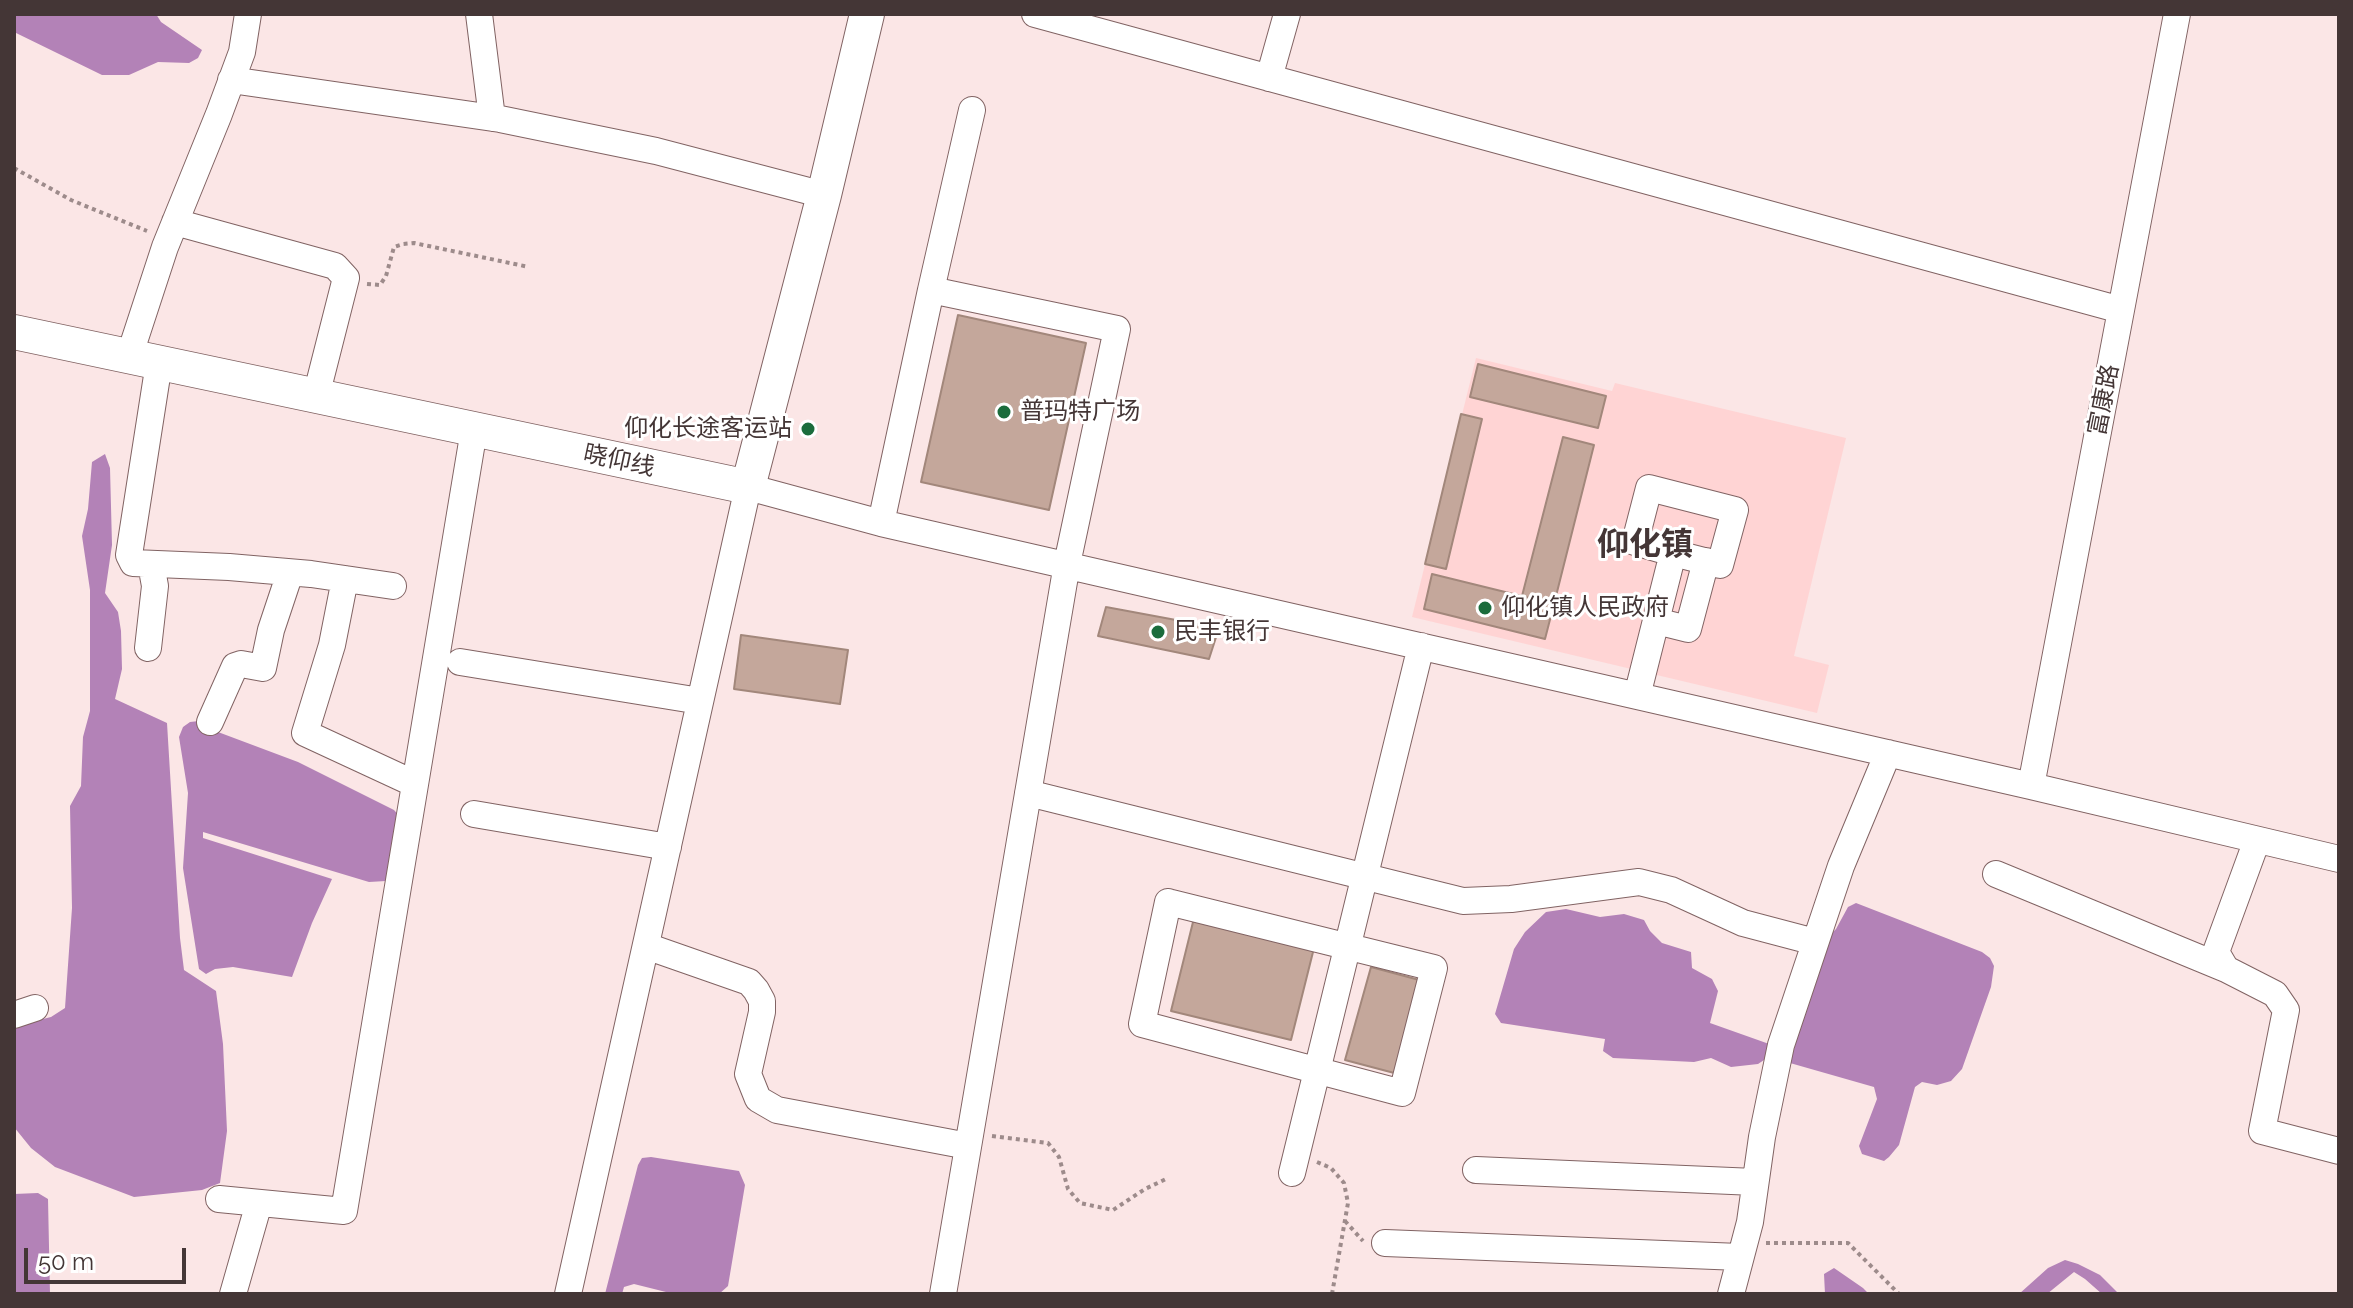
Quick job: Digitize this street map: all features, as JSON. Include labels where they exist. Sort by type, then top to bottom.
[{"type":"main road","points":[[748,487],[824,195],[867,14]]},
{"type":"main road","name":"晓仰线","points":[[14,332],[748,487]]},
{"type":"street","points":[[248,14],[242,52],[171,231],[144,360],[129,555],[133,563],[229,567],[393,586]]},
{"type":"street","points":[[479,14],[492,118]]},
{"type":"street","points":[[1035,14],[2121,310]]},
{"type":"street","points":[[1269,78],[1287,14]]},
{"type":"street","name":"富康路","points":[[2031,786],[2177,14]]},
{"type":"street","points":[[231,80],[492,118],[656,151],[824,195]]},
{"type":"street","points":[[881,523],[972,110]]},
{"type":"street","points":[[171,231],[335,266],[346,278],[316,396]]},
{"type":"street","points":[[931,290],[1117,329],[1067,564],[943,1294]]},
{"type":"street","points":[[219,1199],[344,1211],[474,430]]},
{"type":"street","points":[[568,1294],[748,487],[881,523],[2339,859]]},
{"type":"street","points":[[1649,488],[1735,510],[1720,565],[1673,553],[1635,542],[1649,488]]},
{"type":"street","points":[[1637,696],[1673,553]]},
{"type":"street","points":[[1656,621],[1688,629],[1706,561]]},
{"type":"street","points":[[148,648],[155,586],[151,564]]},
{"type":"street","points":[[210,722],[235,666],[241,664],[263,668],[271,630],[290,573]]},
{"type":"street","points":[[345,579],[332,645],[305,733],[415,784]]},
{"type":"street","points":[[1294,1163],[1421,646]]},
{"type":"street","points":[[460,662],[700,701]]},
{"type":"street","points":[[1731,1294],[1750,1222],[1762,1137],[1781,1045],[1841,866],[1888,753]]},
{"type":"street","points":[[1028,793],[1463,901],[1511,899],[1639,882],[1671,890],[1743,923],[1815,942]]},
{"type":"street","points":[[474,814],[668,847]]},
{"type":"street","points":[[2226,969],[2216,952],[2257,840]]},
{"type":"street","points":[[1996,874],[2226,969],[2275,994],[2286,1010],[2262,1131],[2339,1151]]},
{"type":"street","points":[[1168,902],[1434,968],[1402,1093],[1317,1071],[1142,1024],[1168,902]]},
{"type":"street","points":[[646,946],[749,982],[756,990],[762,1001],[762,1012],[748,1074],[758,1099],[777,1110],[969,1140]]},
{"type":"street","points":[[1476,1170],[1755,1182]]},
{"type":"street","points":[[233,1294],[259,1203]]},
{"type":"street","points":[[1385,1243],[1742,1250]]},
{"type":"path","points":[[14,168],[71,200],[171,231]]},
{"type":"path","points":[[346,278],[380,285],[386,276],[394,247],[414,243],[529,267]]},
{"type":"path","points":[[969,1140],[1048,1143],[1059,1157],[1068,1189],[1080,1203],[1113,1210],[1168,1178]]},
{"type":"path","points":[[1294,1163],[1331,1168],[1344,1183],[1348,1203],[1332,1294]]},
{"type":"path","points":[[1742,1250],[1848,1243],[1899,1294]]},
{"type":"shaded area","points":[[14,14],[156,14],[161,22],[202,50],[198,58],[189,63],[158,62],[129,75],[102,75],[14,32]]},
{"type":"shaded area","points":[[1476,358],[1612,391],[1615,383],[1846,438],[1794,656],[1829,665],[1817,713],[1412,617]]},
{"type":"shaded area","points":[[105,454],[110,468],[112,545],[105,593],[118,612],[121,631],[122,669],[115,699],[167,723],[184,970],[216,991],[223,1044],[227,1131],[220,1183],[202,1190],[134,1197],[55,1167],[31,1148],[14,1127],[14,1031],[19,1025],[51,1017],[65,1008],[72,908],[70,806],[81,786],[83,737],[90,711],[90,590],[82,536],[92,462]]},
{"type":"shaded area","points":[[199,721],[218,732],[298,762],[394,810],[403,820],[386,881],[369,882],[203,832],[203,838],[332,879],[292,977],[233,967],[215,969],[206,974],[199,969],[183,868],[188,793],[179,737],[183,727]]},
{"type":"shaded area","points":[[1856,903],[1982,952],[1994,966],[1991,987],[1962,1069],[1951,1081],[1937,1085],[1922,1082],[1915,1087],[1899,1145],[1884,1161],[1862,1154],[1859,1146],[1877,1099],[1874,1087],[1790,1063],[1826,939],[1836,929],[1848,907]]},
{"type":"shaded area","points":[[1566,909],[1600,917],[1624,914],[1644,920],[1662,943],[1691,952],[1692,968],[1712,979],[1718,991],[1710,1023],[1772,1045],[1767,1058],[1758,1064],[1731,1067],[1711,1058],[1694,1062],[1613,1058],[1603,1051],[1605,1039],[1501,1023],[1495,1014],[1514,949],[1525,932],[1546,912]]},
{"type":"shaded area","points":[[642,1158],[739,1171],[745,1185],[728,1286],[719,1294],[670,1293],[634,1284],[624,1287],[622,1294],[605,1294],[638,1165]]},
{"type":"shaded area","points":[[38,1193],[48,1199],[50,1294],[14,1294],[14,1194]]},
{"type":"shaded area","points":[[2065,1260],[2100,1275],[2119,1294],[2102,1294],[2074,1272],[2047,1294],[2019,1294],[2048,1268]]},
{"type":"shaded area","points":[[1834,1268],[1869,1294],[1825,1294],[1824,1274]]},
{"type":"building","name":"普玛特广场","points":[[958,315],[1086,343],[1049,510],[921,482]]},
{"type":"building","points":[[1478,364],[1606,396],[1598,428],[1470,397]]},
{"type":"building","points":[[1461,414],[1482,419],[1446,569],[1425,564]]},
{"type":"building","points":[[1563,437],[1594,445],[1554,604],[1522,596]]},
{"type":"building","points":[[1432,574],[1554,604],[1545,639],[1424,609]]},
{"type":"building","name":"民丰银行","points":[[1106,607],[1219,628],[1209,659],[1098,636]]},
{"type":"building","points":[[741,635],[848,650],[840,704],[734,689]]},
{"type":"building","points":[[1194,918],[1314,948],[1291,1040],[1171,1011]]},
{"type":"building","points":[[1371,967],[1423,981],[1398,1074],[1345,1060]]},
{"type":"place","name":"普玛特广场","points":[[1004,412]]},
{"type":"place","name":"仰化长途客运站","points":[[808,429]]},
{"type":"place","name":"仰化镇人民政府","points":[[1485,608]]},
{"type":"place","name":"民丰银行","points":[[1158,632]]},
{"type":"district","name":"仰化镇","points":[[1645,545]]}]
